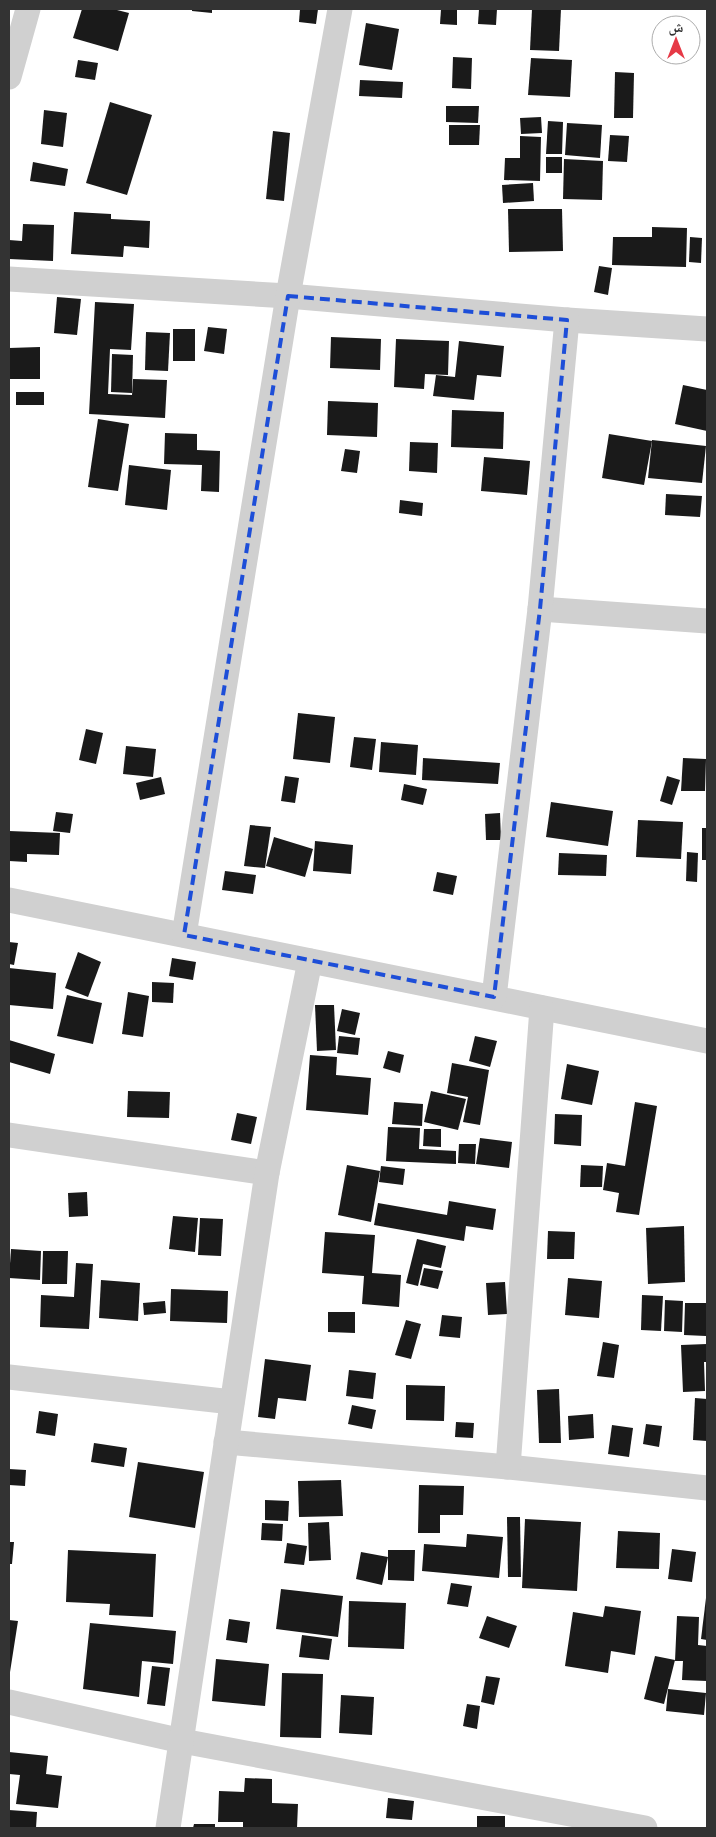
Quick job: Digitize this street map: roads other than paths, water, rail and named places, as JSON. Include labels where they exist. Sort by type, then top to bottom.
[{"type":"street","points":[[9,76],[28,9]]},
{"type":"street","points":[[184,935],[288,296],[340,9]]},
{"type":"street","points":[[9,279],[288,296],[567,320],[707,329]]},
{"type":"street","points":[[494,996],[540,609],[567,320]]},
{"type":"street","points":[[540,609],[707,621]]},
{"type":"street","points":[[9,900],[494,996],[542,1008],[707,1041]]},
{"type":"street","points":[[168,1828],[267,1173],[310,960]]},
{"type":"street","points":[[508,1467],[542,1008]]},
{"type":"street","points":[[9,1135],[267,1173]]},
{"type":"street","points":[[9,1377],[232,1402]]},
{"type":"street","points":[[226,1442],[508,1467],[707,1488]]},
{"type":"street","points":[[9,1702],[182,1741],[645,1828]]}]
